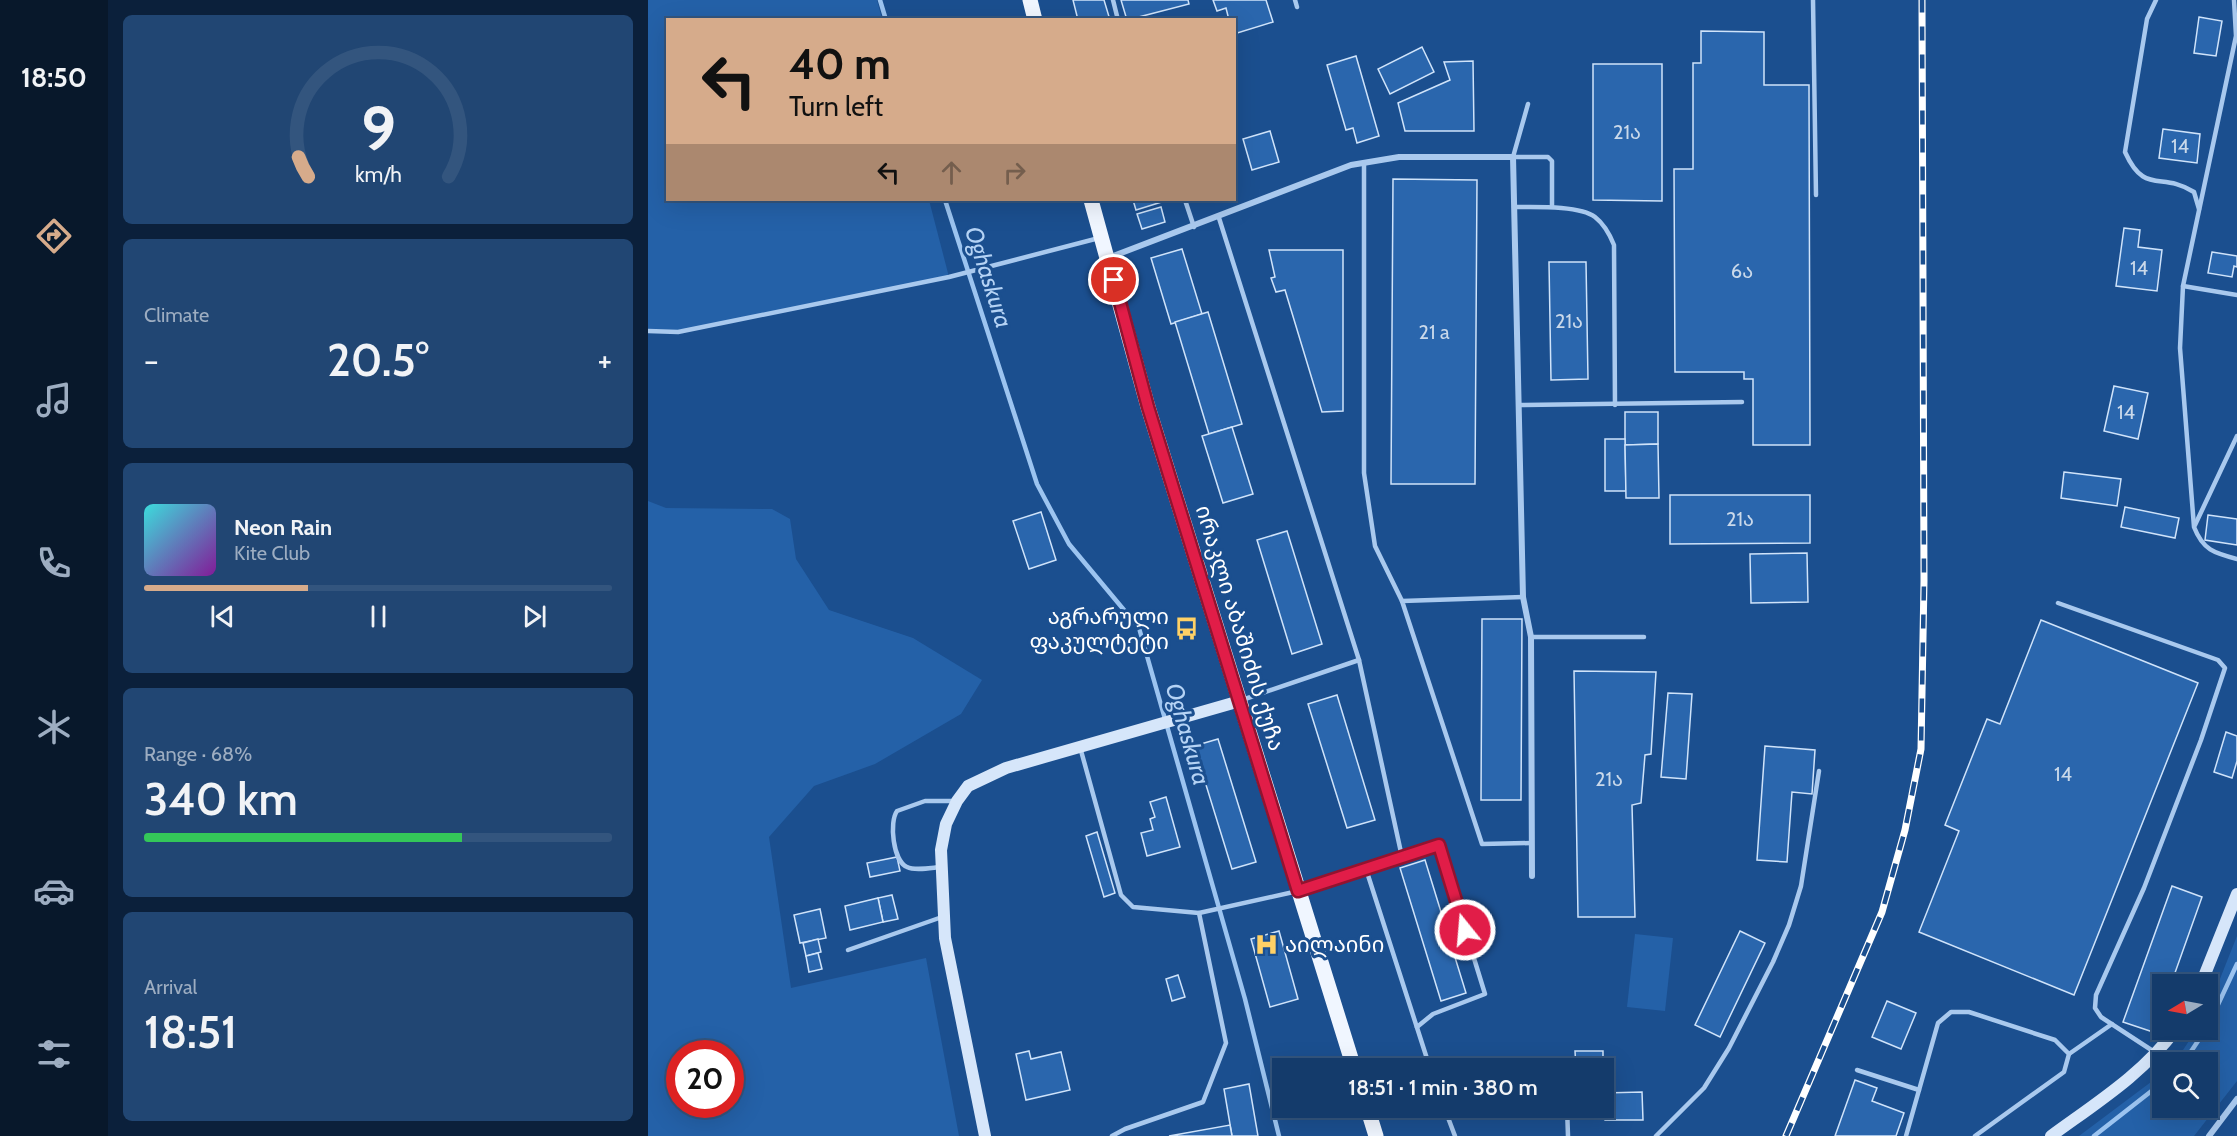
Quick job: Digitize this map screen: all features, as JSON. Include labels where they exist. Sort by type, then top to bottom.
[{"type":"main road","points":[[1030,0],[1034,18]]},
{"type":"main road","name":"ირაკლი აბაშიძის ქუჩა","points":[[1091,201],[1148,407],[1351,1058]]},
{"type":"main road","points":[[1370,1118],[1376,1136]]},
{"type":"street","points":[[1108,258],[1219,218],[1324,174],[1364,163],[1399,157],[1513,157],[1523,597],[1530,637],[1532,876]]},
{"type":"street","points":[[984,1136],[945,938],[941,850],[946,824],[957,801],[968,786],[982,777],[1239,701]]},
{"type":"street","points":[[2205,974],[2237,894]]},
{"type":"street","points":[[2051,1136],[2152,1059]]},
{"type":"street","points":[[2209,1136],[2237,1099]]},
{"type":"lane","points":[[1113,0],[1118,18]]},
{"type":"lane","points":[[1294,0],[1297,7]]},
{"type":"lane","points":[[1813,0],[1816,195]]},
{"type":"lane","points":[[2156,0],[2147,19],[2126,152],[2134,172],[2147,180],[2183,185],[2194,192],[2200,211]]},
{"type":"lane","points":[[2234,0],[2236,36],[2183,286],[2180,348],[2194,527],[2199,540],[2209,552],[2237,559]]},
{"type":"lane","points":[[1528,104],[1513,157],[1548,157],[1551,161],[1552,206]]},
{"type":"lane","points":[[1364,163],[1364,474],[1375,546],[1402,601],[1482,844],[1531,843]]},
{"type":"lane","points":[[1185,201],[1194,227]]},
{"type":"lane","points":[[1514,207],[1552,206],[1594,216],[1614,245],[1615,405]]},
{"type":"lane","points":[[1219,218],[1359,660],[1402,857]]},
{"type":"lane","points":[[648,331],[678,332],[949,277],[1102,237]]},
{"type":"lane","points":[[2183,286],[2237,295]]},
{"type":"lane","points":[[1519,405],[1742,402]]},
{"type":"lane","points":[[2194,527],[2237,436]]},
{"type":"lane","points":[[1402,601],[1523,597]]},
{"type":"lane","points":[[2058,603],[2218,660],[2225,668],[2201,740],[2144,888],[2096,995],[2095,1008],[2101,1017],[2155,1052]]},
{"type":"lane","points":[[1530,637],[1644,637]]},
{"type":"lane","points":[[1239,701],[1359,660]]},
{"type":"lane","points":[[1080,747],[1121,895],[1132,907],[1199,913],[1298,891],[1439,845],[1485,994],[1433,1014],[1417,1028]]},
{"type":"lane","points":[[1656,1136],[1704,1088],[1729,1047],[1777,953],[1801,886],[1819,771]]},
{"type":"lane","points":[[941,867],[910,868],[903,865],[899,858],[891,825],[897,811],[925,801],[957,801]]},
{"type":"lane","points":[[1366,869],[1427,1058]]},
{"type":"lane","points":[[1112,1136],[1125,1129],[1203,1102],[1226,1043],[1199,913]]},
{"type":"lane","points":[[848,950],[944,916]]},
{"type":"lane","points":[[1906,1136],[1938,1023],[1951,1012],[1969,1012],[2055,1040],[2068,1054]]},
{"type":"lane","points":[[1975,1136],[2064,1072],[2068,1054],[2112,1024]]},
{"type":"lane","points":[[1857,1070],[1919,1090]]},
{"type":"lane","points":[[1448,1118],[1455,1136]]},
{"type":"lane","points":[[1567,1118],[1568,1136]]},
{"type":"shaded area","points":[[648,0],[877,0],[882,18],[666,18],[666,201],[929,201],[949,277],[678,332],[648,331]]},
{"type":"shaded area","points":[[648,501],[666,508],[772,509],[790,519],[796,559],[829,610],[913,638],[982,680],[961,714],[875,764],[814,786],[769,837],[791,988],[926,958],[959,1136],[648,1136]]},
{"type":"shaded area","points":[[1635,934],[1673,938],[1665,1011],[1627,1007]]},
{"type":"shaded area","points":[[2237,936],[2237,1081],[2218,1105],[2218,1052],[2182,1052],[2190,1040],[2218,1040],[2218,984]]},
{"type":"shaded area","points":[[2152,1081],[2152,1118],[2208,1118],[2194,1136],[2079,1136]]},
{"type":"building","points":[[1073,0],[1104,0],[1109,18],[1078,18]]},
{"type":"building","points":[[1121,0],[1188,0],[1189,4],[1135,18],[1126,18]]},
{"type":"building","points":[[1213,0],[1266,0],[1273,22],[1236,33],[1236,18],[1228,18],[1226,8],[1217,11]]},
{"type":"building","points":[[2199,17],[2222,21],[2216,56],[2194,53]]},
{"type":"building","points":[[1701,31],[1764,32],[1764,85],[1809,85],[1810,445],[1753,445],[1753,379],[1744,379],[1744,372],[1675,372],[1674,169],[1693,169],[1693,63],[1701,63]]},
{"type":"building","points":[[1422,47],[1434,72],[1390,94],[1378,69]]},
{"type":"building","points":[[1356,56],[1379,136],[1357,143],[1353,128],[1346,130],[1327,65]]},
{"type":"building","points":[[1473,61],[1474,131],[1405,131],[1398,103],[1450,80],[1444,62]]},
{"type":"building","points":[[1593,64],[1662,64],[1662,201],[1593,200]]},
{"type":"building","points":[[2163,129],[2200,134],[2197,163],[2159,158]]},
{"type":"building","points":[[1270,131],[1279,162],[1252,170],[1243,139]]},
{"type":"building","points":[[1393,179],[1477,180],[1475,484],[1391,484]]},
{"type":"building","points":[[1133,201],[1165,201],[1136,210]]},
{"type":"building","points":[[1161,207],[1165,222],[1142,229],[1137,214]]},
{"type":"building","points":[[2124,228],[2140,230],[2138,247],[2162,250],[2157,291],[2116,286]]},
{"type":"building","points":[[1182,249],[1202,314],[1171,324],[1151,258]]},
{"type":"building","points":[[1269,250],[1343,250],[1343,411],[1322,412],[1285,290],[1276,292],[1271,278],[1275,277]]},
{"type":"building","points":[[2212,252],[2237,256],[2237,267],[2234,266],[2232,277],[2208,273]]},
{"type":"building","points":[[1549,262],[1586,262],[1588,379],[1551,380]]},
{"type":"building","points":[[1208,312],[1242,424],[1209,434],[1175,322]]},
{"type":"building","points":[[2114,386],[2148,393],[2138,439],[2104,431]]},
{"type":"building","points":[[1625,412],[1658,412],[1658,444],[1625,445]]},
{"type":"building","points":[[1232,427],[1253,494],[1223,503],[1202,436]]},
{"type":"building","points":[[1605,439],[1625,439],[1626,491],[1605,491]]},
{"type":"building","points":[[1658,444],[1659,498],[1626,498],[1625,445]]},
{"type":"building","points":[[2064,472],[2121,479],[2117,506],[2061,498]]},
{"type":"building","points":[[1670,495],[1810,495],[1810,543],[1670,544]]},
{"type":"building","points":[[2125,507],[2179,518],[2175,538],[2121,527]]},
{"type":"building","points":[[1041,512],[1056,560],[1029,569],[1013,521]]},
{"type":"building","points":[[2208,515],[2237,519],[2237,545],[2205,540]]},
{"type":"building","points":[[1287,531],[1322,644],[1292,654],[1257,540]]},
{"type":"building","points":[[1807,553],[1808,602],[1751,603],[1750,554]]},
{"type":"building","points":[[1482,619],[1522,619],[1521,800],[1481,800]]},
{"type":"building","points":[[2041,620],[2198,683],[2074,995],[1919,932],[1959,831],[1945,825],[1987,719],[2000,724]]},
{"type":"building","points":[[1574,671],[1656,672],[1651,754],[1645,755],[1641,803],[1632,805],[1635,917],[1578,917]]},
{"type":"building","points":[[1668,693],[1692,694],[1686,779],[1661,777]]},
{"type":"building","points":[[1337,695],[1375,820],[1347,828],[1308,704]]},
{"type":"building","points":[[2226,732],[2237,736],[2237,761],[2232,778],[2214,772]]},
{"type":"building","points":[[1218,739],[1256,862],[1232,869],[1194,746]]},
{"type":"building","points":[[1765,746],[1815,750],[1812,794],[1792,792],[1787,862],[1757,860]]},
{"type":"building","points":[[1166,797],[1180,847],[1147,856],[1141,833],[1153,830],[1150,819],[1155,817],[1150,802]]},
{"type":"building","points":[[1097,832],[1115,893],[1104,897],[1086,836]]},
{"type":"building","points":[[897,857],[900,871],[870,877],[867,863]]},
{"type":"building","points":[[1425,860],[1466,993],[1441,1001],[1400,868]]},
{"type":"building","points":[[2172,886],[2202,897],[2175,974],[2152,974],[2152,1032],[2123,1022]]},
{"type":"building","points":[[892,895],[898,919],[883,922],[878,898]]},
{"type":"building","points":[[878,898],[883,922],[850,930],[845,906]]},
{"type":"building","points":[[820,909],[826,938],[800,943],[794,915]]},
{"type":"building","points":[[1279,931],[1298,999],[1270,1007],[1251,939]]},
{"type":"building","points":[[1740,931],[1765,943],[1720,1037],[1695,1025]]},
{"type":"building","points":[[818,939],[821,952],[806,956],[803,943]]},
{"type":"building","points":[[818,953],[822,969],[809,972],[806,956]]},
{"type":"building","points":[[1178,975],[1185,997],[1172,1001],[1166,979]]},
{"type":"building","points":[[1887,1001],[1916,1013],[1901,1049],[1872,1037]]},
{"type":"building","points":[[1029,1051],[1031,1059],[1061,1052],[1070,1090],[1026,1100],[1016,1054]]},
{"type":"building","points":[[1575,1051],[1603,1051],[1603,1058],[1575,1058]]},
{"type":"building","points":[[1855,1080],[1877,1088],[1872,1101],[1904,1113],[1896,1136],[1835,1136]]},
{"type":"building","points":[[1249,1084],[1258,1136],[1232,1136],[1224,1089]]},
{"type":"building","points":[[1642,1092],[1643,1120],[1605,1120],[1604,1118],[1614,1118],[1614,1093]]},
{"type":"building","points":[[1230,1125],[1232,1136],[1169,1136]]},
{"type":"waterway","name":"Oghaskura","points":[[880,0],[885,18]]},
{"type":"waterway","name":"Oghaskura","points":[[945,201],[1037,484],[1069,544],[1139,628],[1245,999],[1279,1136]]},
{"type":"waterway","points":[[2218,1005],[2237,964]]},
{"type":"waterway","points":[[2191,1052],[2199,1040]]},
{"type":"waterway","points":[[2094,1136],[2152,1091]]},
{"type":"railway","points":[[1786,1136],[1882,912],[1905,830],[1921,749],[1924,581],[1922,0]]},
{"type":"place","name":"აგრარული ფაკულტეტი","points":[[1187,629]]},
{"type":"place","name":"აილაინი","points":[[1267,944]]},
{"type":"route","points":[[1114,280],[1148,407],[1298,891],[1439,845],[1465,930]]}]
